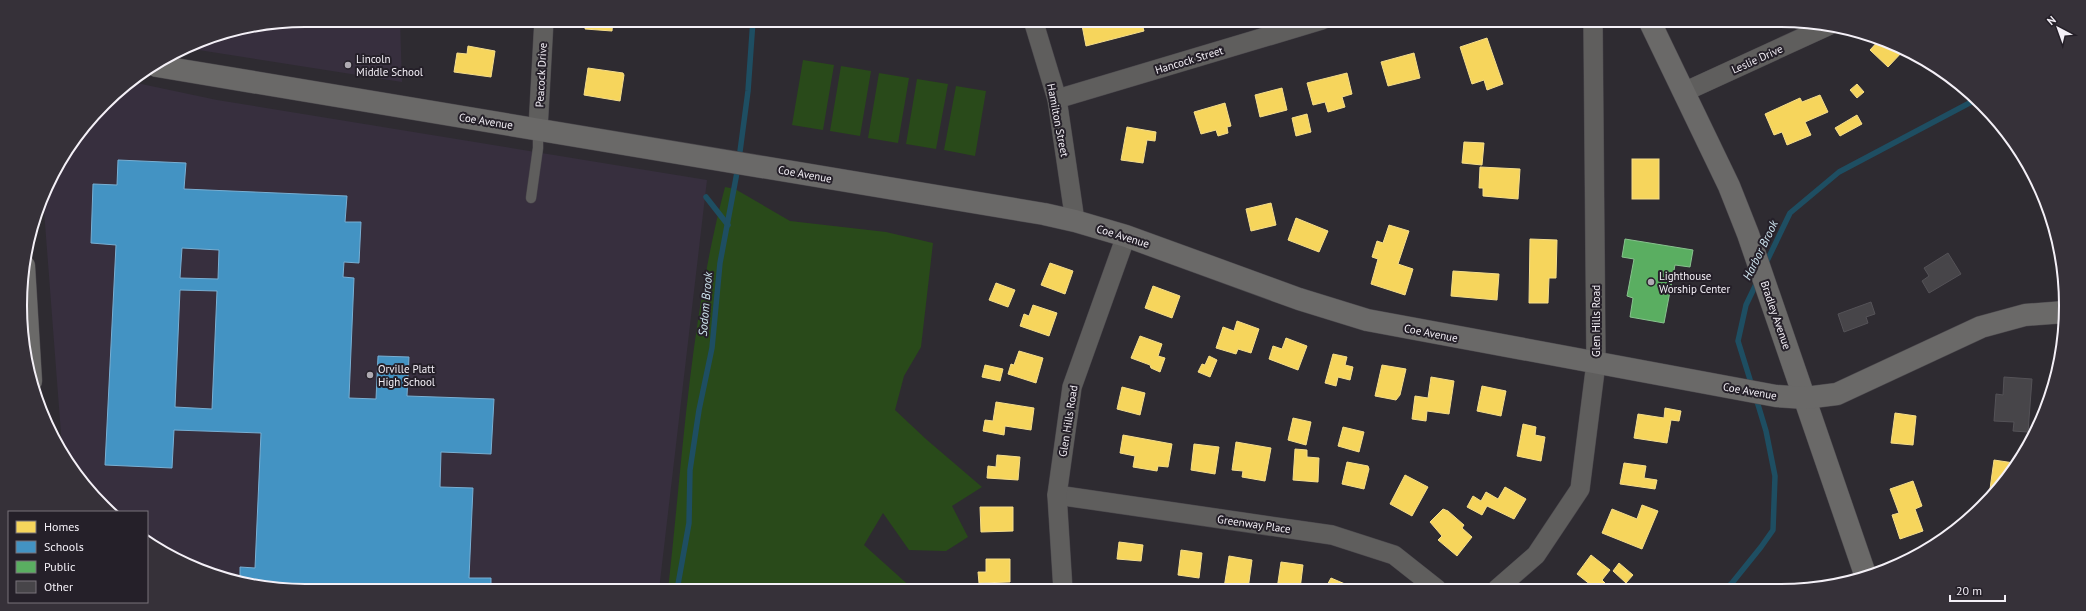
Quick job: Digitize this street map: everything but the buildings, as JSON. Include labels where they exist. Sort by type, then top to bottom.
[{"type":"street","name":"Peacock Drive","points":[[538,129],[544,27]]},
{"type":"street","name":"Hamilton Street","points":[[1035,27],[1057,99],[1075,221]]},
{"type":"street","name":"Hancock Street","points":[[1057,99],[1299,27]]},
{"type":"street","name":"Glen Hills Road","points":[[1503,584],[1536,555],[1580,489],[1596,363],[1593,27]]},
{"type":"street","name":"Bradley Avenue","points":[[1652,27],[1729,186],[1748,234],[1864,571]]},
{"type":"street","name":"Leslie Drive","points":[[1684,92],[1820,30]]},
{"type":"street","name":"Coe Avenue","points":[[162,67],[718,159],[1075,221],[1126,236],[1305,301],[1367,320],[1776,396],[1805,398],[1837,394],[1849,390],[1953,340],[1998,321],[2025,315],[2059,312]]},
{"type":"street","name":"Glen Hills Road","points":[[1063,584],[1057,496],[1072,387],[1126,236]]},
{"type":"street","name":"Greenway Place","points":[[1057,496],[1332,535],[1394,555],[1431,584]]},
{"type":"lane","points":[[531,198],[538,148],[538,129]]},
{"type":"shaded area","name":"Lincoln Middle School","points":[[306,27],[400,27],[402,82],[196,50],[233,36],[269,29]]},
{"type":"shaded area","name":"Orville Platt High School","points":[[138,83],[217,100],[707,180],[660,584],[306,584],[269,582],[233,575],[199,563],[182,555],[166,547],[148,535],[148,511],[118,511],[96,489],[74,460],[61,440],[44,210],[64,166],[85,136],[96,122],[122,96]]},
{"type":"green space","points":[[803,60],[834,65],[823,130],[792,125]]},
{"type":"green space","points":[[841,66],[871,71],[860,136],[830,131]]},
{"type":"green space","points":[[879,73],[909,78],[898,143],[868,138]]},
{"type":"green space","points":[[917,79],[948,84],[936,149],[906,144]]},
{"type":"green space","points":[[956,86],[986,91],[975,156],[944,150]]},
{"type":"green space","points":[[725,187],[735,189],[790,221],[886,232],[933,243],[921,347],[904,376],[895,410],[927,440],[982,487],[952,506],[968,537],[946,551],[909,550],[883,513],[864,545],[907,584],[669,584],[689,387],[703,286]]},
{"type":"waterway","name":"Sodom Brook","points":[[739,159],[748,91],[753,27]]},
{"type":"waterway","name":"Harbor Brook","points":[[1765,265],[1790,213],[1839,172],[1970,102]]},
{"type":"waterway","name":"Sodom Brook","points":[[678,584],[689,523],[690,470],[699,410],[712,348],[720,263],[738,167]]},
{"type":"waterway","points":[[706,197],[728,225]]},
{"type":"waterway","name":"Harbor Brook","points":[[1752,386],[1738,341],[1746,305],[1758,280]]},
{"type":"waterway","name":"Harbor Brook","points":[[1731,584],[1773,530],[1775,476],[1766,431],[1756,398]]},
{"type":"place","name":"Lincoln Middle School","points":[[348,65]]},
{"type":"place","name":"Lighthouse Worship Center","points":[[1651,282]]},
{"type":"place","name":"Orville Platt High School","points":[[370,375]]}]
